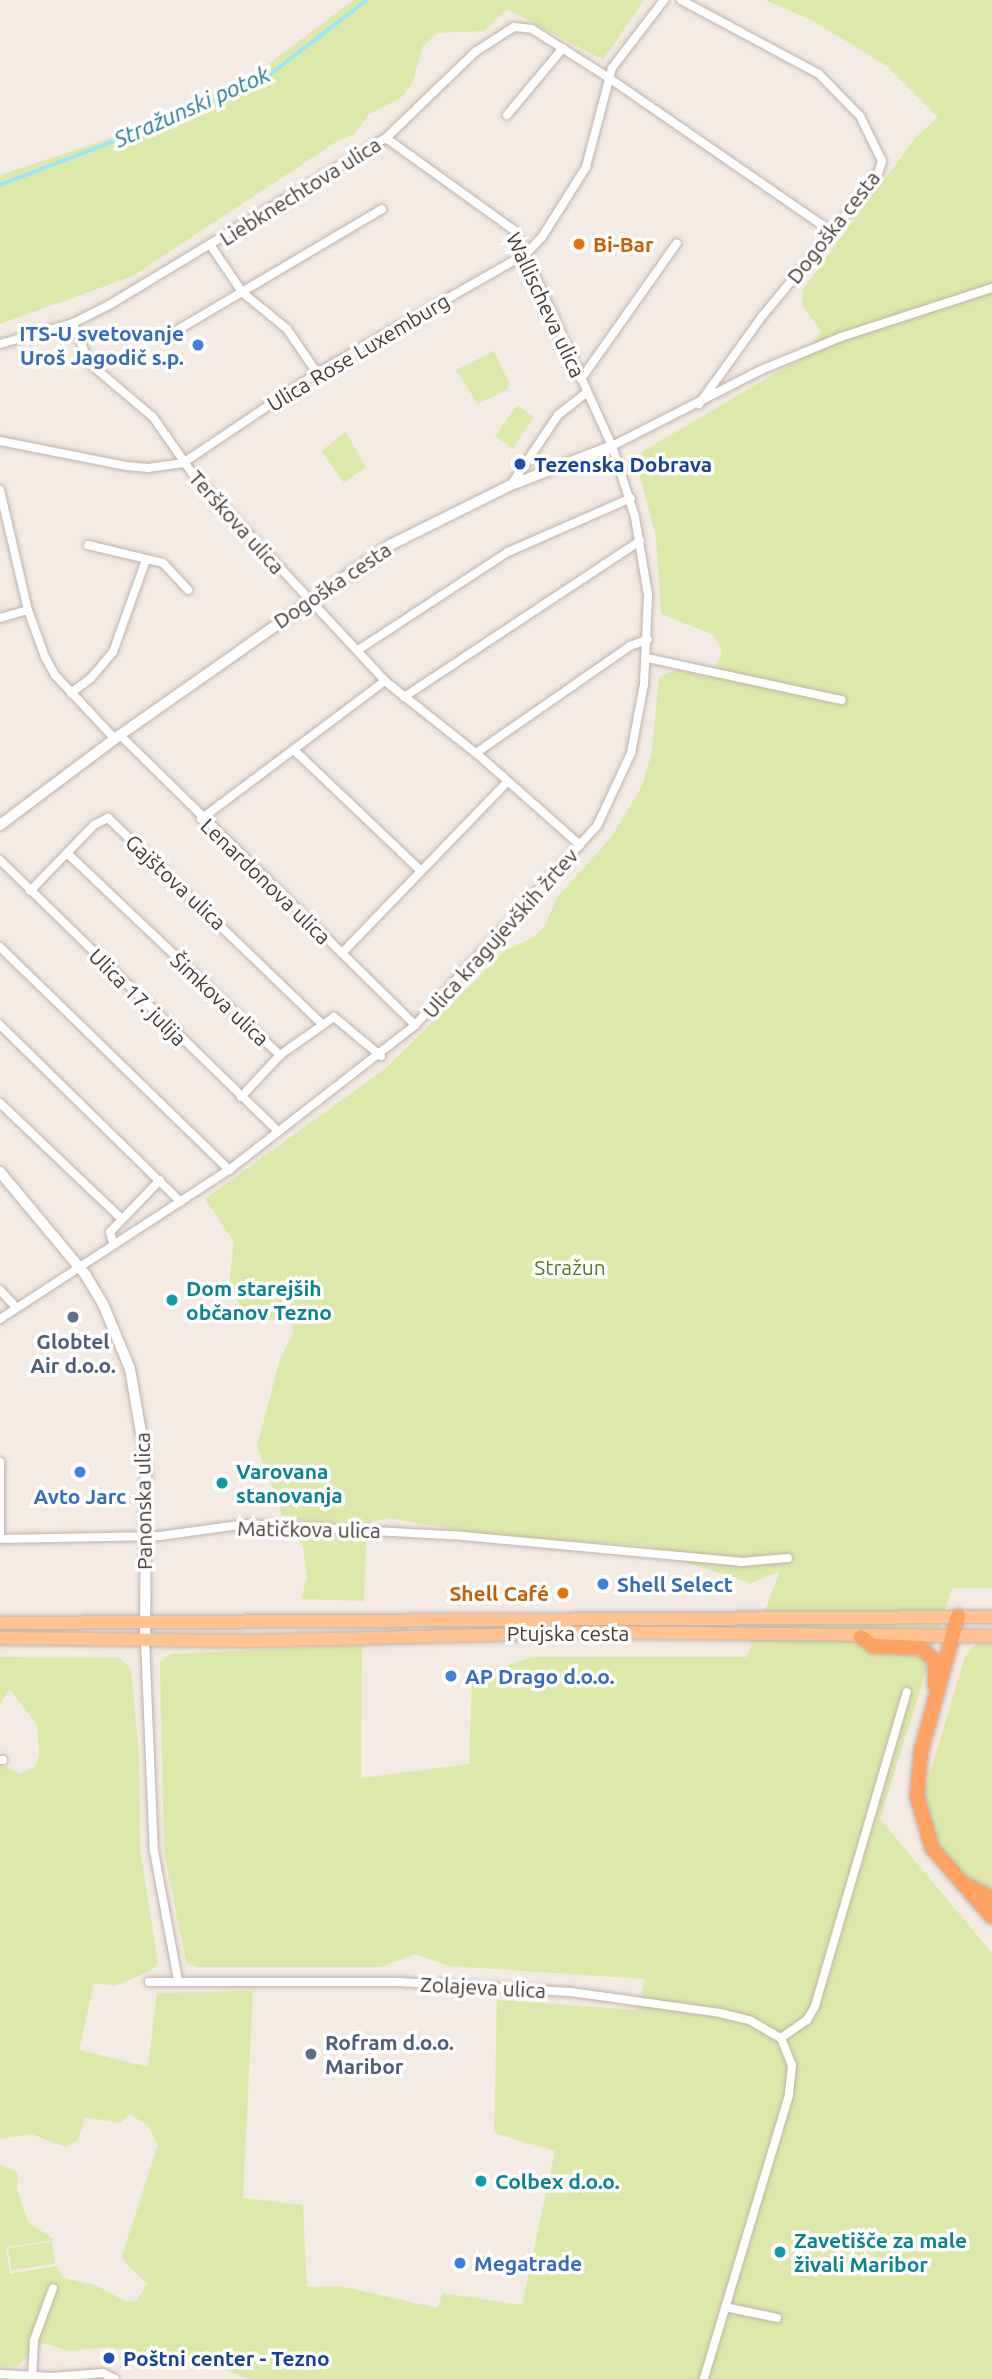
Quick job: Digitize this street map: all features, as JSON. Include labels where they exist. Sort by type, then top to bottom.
[{"type":"highway","points":[[958,1616],[955,1636],[921,1751],[917,1796],[925,1833],[956,1877],[992,1917]]},
{"type":"highway","points":[[861,1637],[873,1646],[908,1645],[930,1654],[935,1661],[933,1705]]},
{"type":"highway","points":[[956,1877],[992,1899]]},
{"type":"main road","name":"Ptujska cesta","points":[[0,1623],[145,1622],[204,1625],[992,1617]]},
{"type":"main road","name":"Ptujska cesta","points":[[0,1638],[253,1642],[502,1632],[992,1636]]},
{"type":"street","points":[[609,78],[612,68],[664,0]]},
{"type":"street","name":"Dogoška cesta","points":[[681,0],[811,68],[860,116],[876,142],[882,166],[699,404]]},
{"type":"street","name":"Liebknechtova ulica","points":[[0,344],[74,323],[211,246],[386,138],[448,76],[505,30],[532,29],[563,48],[831,231]]},
{"type":"street","points":[[507,115],[563,48]]},
{"type":"street","name":"Ulica Rose Luxemburg","points":[[183,463],[317,373],[526,254],[555,218],[586,167],[609,78]]},
{"type":"street","name":"Wallischeva ulica","points":[[386,138],[502,219],[515,231],[612,446]]},
{"type":"street","points":[[163,338],[382,209]]},
{"type":"street","points":[[581,379],[677,243]]},
{"type":"street","points":[[211,246],[242,292],[287,329],[317,373]]},
{"type":"street","name":"Dogoška cesta","points":[[0,825],[117,737],[393,544],[511,485],[612,446],[699,404],[730,383],[841,337],[992,288]]},
{"type":"street","name":"Terškova ulica","points":[[74,323],[89,363],[153,417],[183,463],[308,601],[385,681],[476,752],[580,845]]},
{"type":"street","points":[[511,485],[558,415],[587,392]]},
{"type":"street","points":[[0,441],[126,466],[183,463]]},
{"type":"street","name":"Ulica kragujevških žrtev","points":[[0,1319],[78,1264],[229,1170],[381,1056],[415,1025],[580,845],[604,815],[621,780],[639,720],[648,639],[640,541],[631,498],[612,446]]},
{"type":"street","name":"Lenardonova ulica","points":[[0,490],[28,610],[45,657],[71,693],[415,1025]]},
{"type":"street","points":[[358,650],[508,552],[631,498]]},
{"type":"street","points":[[404,697],[640,541]]},
{"type":"street","points":[[88,545],[163,563],[188,590]]},
{"type":"street","points":[[71,693],[91,678],[113,652],[146,560]]},
{"type":"street","points":[[0,618],[28,610]]},
{"type":"street","points":[[476,752],[630,646],[648,639]]},
{"type":"street","points":[[647,658],[842,700]]},
{"type":"street","points":[[201,819],[385,681]]},
{"type":"street","points":[[293,750],[420,870]]},
{"type":"street","points":[[342,953],[507,782]]},
{"type":"street","name":"Gajštova ulica","points":[[30,891],[102,818],[108,818],[320,1022]]},
{"type":"street","name":"Šimkova ulica","points":[[67,853],[280,1055],[320,1022]]},
{"type":"street","name":"Ulica 17. julija","points":[[0,860],[278,1131]]},
{"type":"street","points":[[0,947],[229,1170]]},
{"type":"street","points":[[320,1022],[340,1018],[381,1056]]},
{"type":"street","points":[[0,1024],[181,1202]]},
{"type":"street","points":[[241,1097],[280,1055]]},
{"type":"street","points":[[0,1103],[122,1219]]},
{"type":"street","name":"Panonska ulica","points":[[0,1172],[78,1264],[113,1324],[133,1380],[146,1462],[145,1622]]},
{"type":"street","points":[[113,1242],[110,1232],[160,1180]]},
{"type":"street","points":[[0,1290],[16,1307]]},
{"type":"street","points":[[0,1462],[0,1539]]},
{"type":"street","name":"Matičkova ulica","points":[[0,1539],[193,1534],[246,1524],[355,1528],[741,1562],[788,1558]]},
{"type":"street","points":[[145,1622],[154,1851],[178,1981]]},
{"type":"street","points":[[704,2379],[789,2095],[792,2065],[780,2038],[807,2020],[815,2006],[907,1692]]},
{"type":"street","name":"Zolajeva ulica","points":[[149,1982],[399,1982],[571,1992],[720,2013],[751,2021],[780,2038]]},
{"type":"street","points":[[33,2377],[34,2340],[53,2288]]},
{"type":"street","points":[[725,2307],[777,2318]]},
{"type":"street","points":[[0,2374],[33,2377],[103,2373],[116,2379]]},
{"type":"green space","points":[[354,0],[644,0],[603,60],[507,9],[484,31],[437,33],[423,46],[413,81],[402,97],[368,115],[354,135],[342,138],[133,276],[0,324],[0,175],[150,125],[258,72]]},
{"type":"green space","name":"Stražun","points":[[765,0],[992,0],[992,1588],[952,1588],[880,1819],[992,1953],[992,2379],[249,2379],[206,2363],[205,2358],[176,2368],[157,2366],[135,2352],[107,2347],[69,2351],[43,2343],[17,2366],[0,2367],[0,2164],[18,2173],[17,2189],[28,2222],[55,2240],[6,2247],[10,2274],[57,2266],[63,2278],[95,2285],[127,2302],[137,2300],[147,2284],[121,2258],[158,2145],[148,2126],[130,2114],[120,2123],[85,2117],[78,2140],[66,2147],[31,2134],[0,2139],[0,1764],[20,1774],[36,1766],[39,1753],[37,1725],[10,1689],[0,1704],[0,1657],[119,1658],[131,1668],[139,1755],[140,1849],[158,1963],[150,1971],[115,1986],[94,1983],[79,2050],[148,2067],[157,1993],[253,1991],[243,2198],[303,2205],[307,2287],[340,2286],[438,2308],[442,2293],[522,2305],[555,2151],[494,2133],[497,2000],[637,2010],[645,1979],[449,1966],[415,1954],[381,1967],[197,1967],[186,1962],[164,1852],[160,1662],[171,1654],[362,1645],[361,1778],[469,1764],[472,1676],[532,1657],[747,1657],[780,1571],[751,1583],[668,1557],[651,1546],[495,1536],[388,1518],[367,1523],[364,1601],[301,1599],[307,1576],[303,1547],[283,1518],[257,1446],[280,1359],[294,1331],[289,1321],[246,1318],[229,1284],[234,1242],[205,1199],[386,1068],[506,950],[534,937],[545,926],[556,899],[612,836],[642,786],[652,751],[659,677],[676,670],[708,677],[718,662],[722,651],[714,635],[661,614],[656,537],[636,461],[643,451],[803,357],[821,331],[802,305],[803,289],[916,137],[938,117],[887,66],[813,21]]},
{"type":"green space","points":[[494,351],[509,383],[507,390],[478,404],[456,370]]},
{"type":"green space","points":[[517,405],[534,417],[512,448],[495,436]]},
{"type":"green space","points":[[346,432],[366,467],[344,483],[321,451]]},
{"type":"green space","points":[[992,1642],[992,1893],[961,1875],[940,1847],[929,1822],[924,1794],[965,1656],[975,1645]]},
{"type":"green space","points":[[52,2242],[55,2264],[11,2270],[8,2248]]},
{"type":"waterway","name":"Stražunski potok","points":[[0,185],[167,121],[268,76],[367,0]]},
{"type":"place","name":"Bi-Bar","points":[[579,244]]},
{"type":"place","name":"ITS-U svetovanje Uroš Jagodič s.p.","points":[[198,345]]},
{"type":"place","name":"Tezenska Dobrava","points":[[520,464]]},
{"type":"place","name":"Dom starejših občanov Tezno","points":[[172,1300]]},
{"type":"place","name":"Globtel Air d.o.o.","points":[[73,1317]]},
{"type":"place","name":"Avto Jarc","points":[[80,1472]]},
{"type":"place","name":"Varovana stanovanja","points":[[222,1483]]},
{"type":"place","name":"Shell Select","points":[[603,1584]]},
{"type":"place","name":"Shell Café","points":[[563,1593]]},
{"type":"place","name":"AP Drago d.o.o.","points":[[451,1676]]},
{"type":"place","name":"Rofram d.o.o. Maribor","points":[[311,2054]]},
{"type":"place","name":"Colbex d.o.o.","points":[[481,2181]]},
{"type":"place","name":"Zavetišče za male živali Maribor","points":[[780,2252]]},
{"type":"place","name":"Megatrade","points":[[460,2263]]},
{"type":"place","name":"Poštni center - Tezno","points":[[109,2358]]}]
